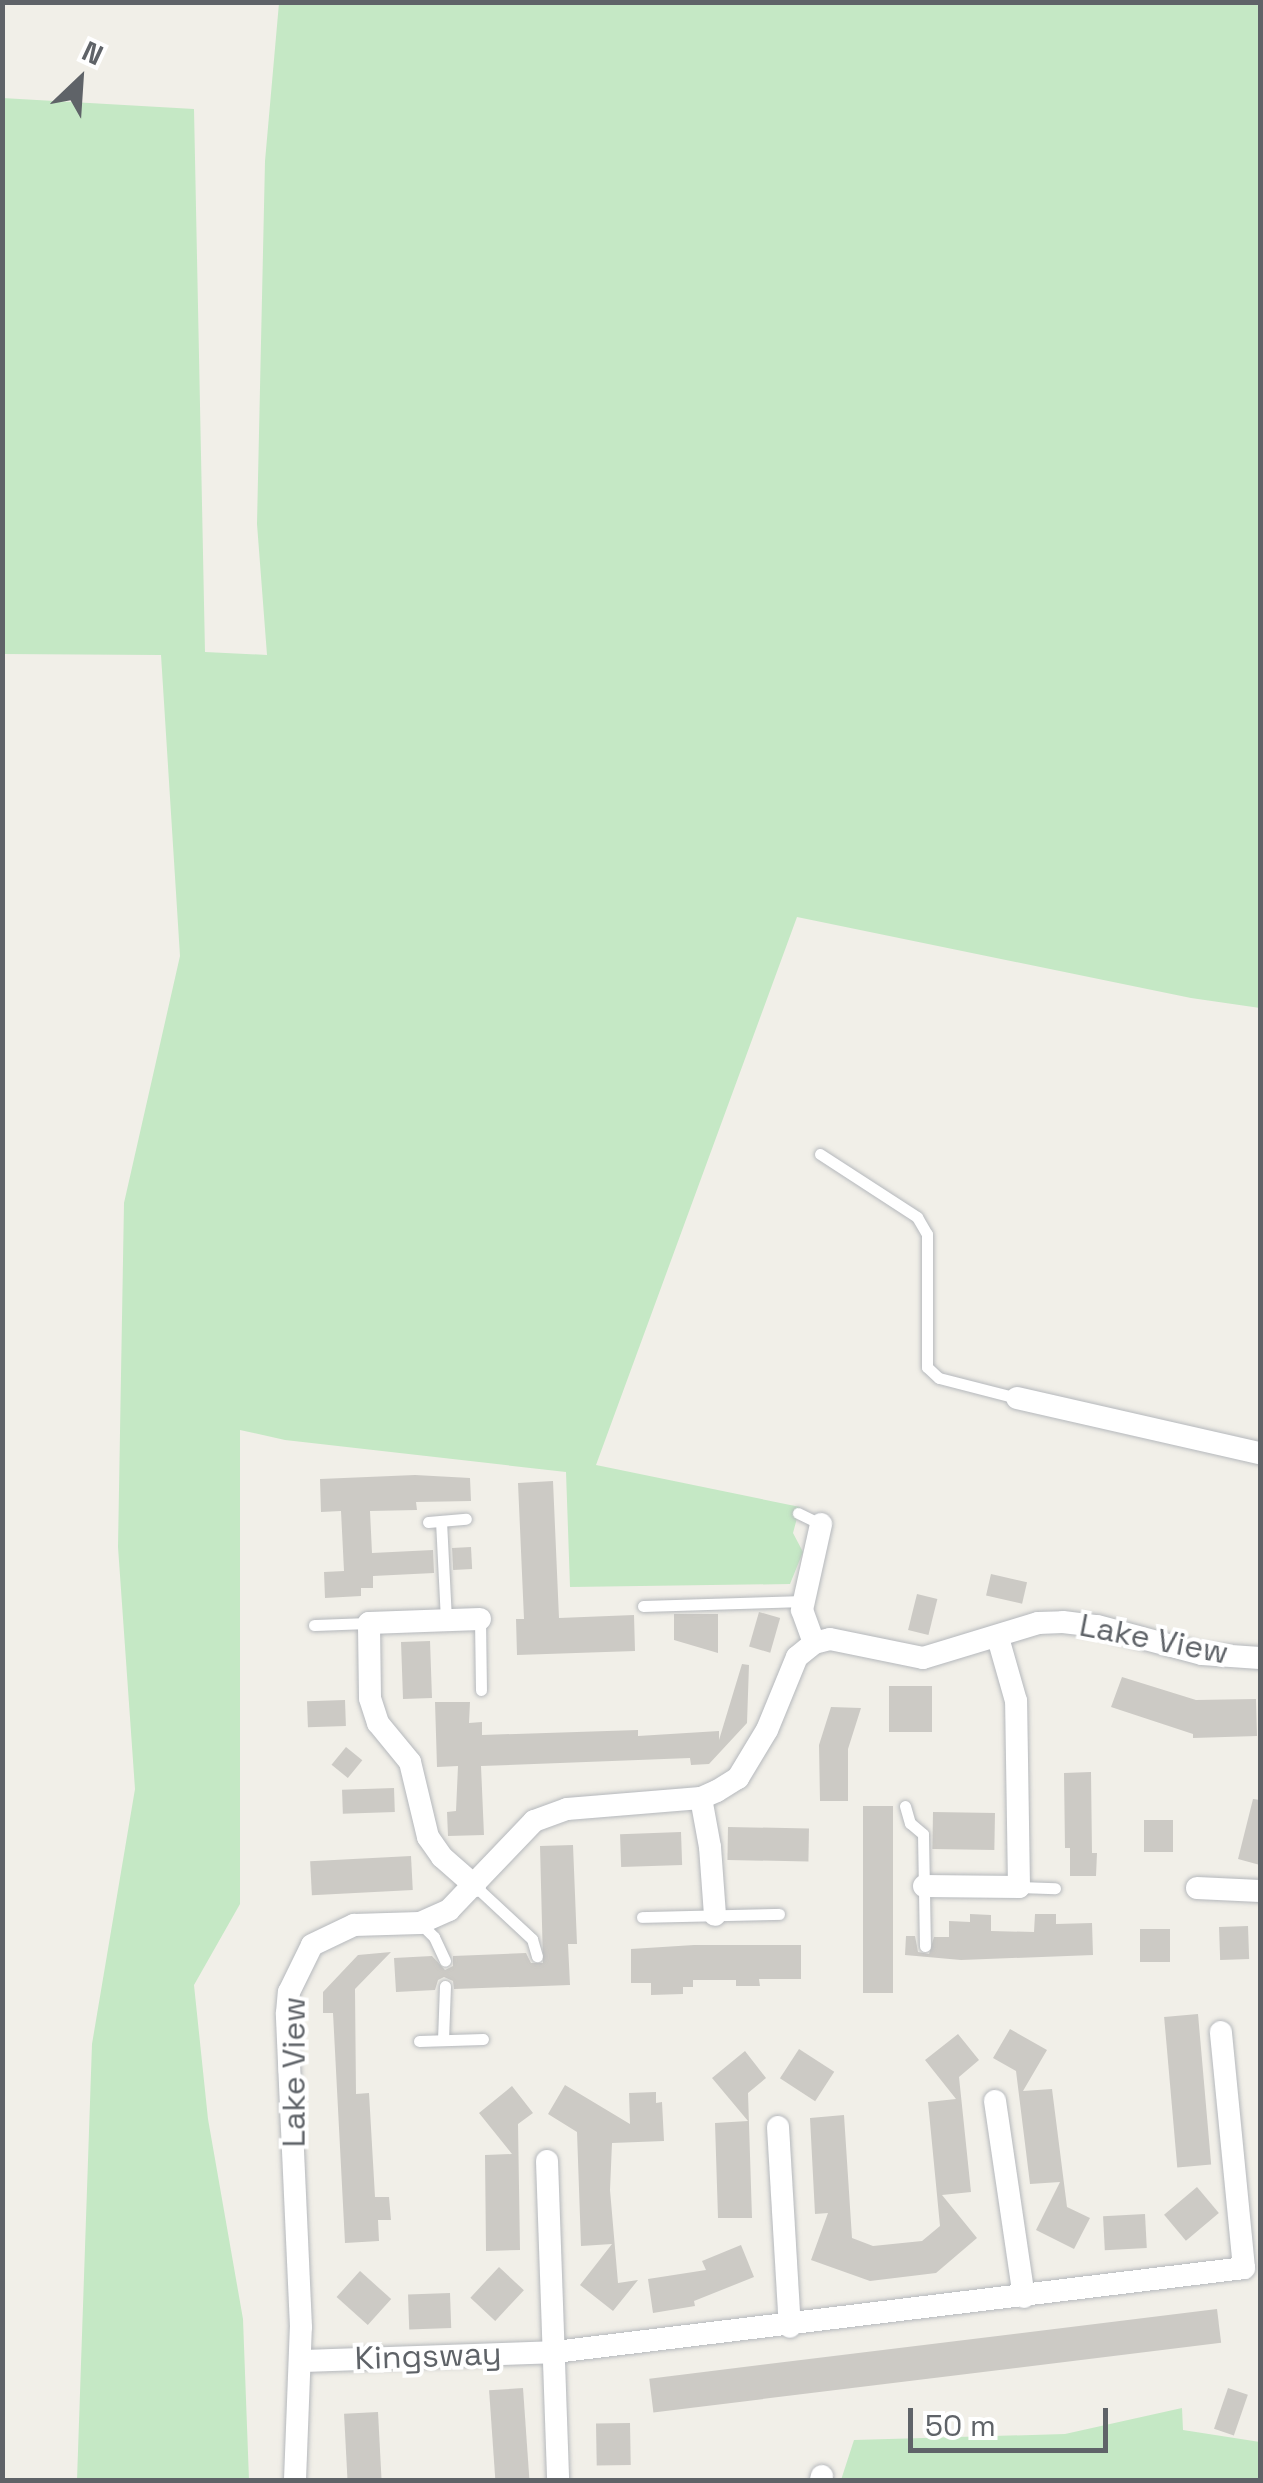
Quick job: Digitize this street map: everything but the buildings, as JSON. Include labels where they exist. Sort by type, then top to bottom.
[{"type":"street","points":[[1017,1398],[1260,1454]]},
{"type":"street","points":[[814,1643],[804,1619],[804,1602],[821,1524]]},
{"type":"street","points":[[475,1886],[442,1857],[428,1837],[410,1762],[378,1724],[370,1698],[369,1623],[480,1619]]},
{"type":"street","name":"Lake View","points":[[295,2480],[301,2362],[289,1992],[308,1949],[329,1934],[354,1926],[420,1922],[448,1910],[534,1821],[567,1809],[701,1798],[738,1778],[767,1730],[797,1657],[814,1643],[830,1640],[923,1658],[1038,1624],[1063,1622],[1097,1626],[1202,1654],[1260,1658]]},
{"type":"street","points":[[924,1886],[1019,1887],[1016,1701],[998,1638]]},
{"type":"street","points":[[701,1798],[710,1846],[715,1915]]},
{"type":"street","points":[[1197,1888],[1260,1891]]},
{"type":"street","name":"Kingsway","points":[[301,2362],[555,2352],[790,2327],[1252,2268],[1221,2032]]},
{"type":"street","points":[[995,2101],[1024,2297]]},
{"type":"street","points":[[778,2127],[790,2327]]},
{"type":"street","points":[[547,2162],[558,2480]]},
{"type":"lane","points":[[820,1154],[917,1217],[927,1234],[926,1367],[939,1378],[1017,1398]]},
{"type":"lane","points":[[798,1514],[821,1524]]},
{"type":"lane","points":[[446,1620],[434,1522],[466,1519]]},
{"type":"lane","points":[[643,1606],[804,1602]]},
{"type":"lane","points":[[480,1619],[481,1690]]},
{"type":"lane","points":[[314,1625],[369,1623]]},
{"type":"lane","points":[[905,1806],[910,1823],[923,1834],[924,1946]]},
{"type":"lane","points":[[475,1886],[532,1939],[537,1956]]},
{"type":"lane","points":[[1019,1887],[1055,1888]]},
{"type":"lane","points":[[642,1917],[779,1914]]},
{"type":"lane","points":[[420,1922],[434,1936],[445,1961]]},
{"type":"lane","points":[[443,2040],[446,1986]]},
{"type":"lane","points":[[419,2041],[484,2039]]},
{"type":"green space","points":[[279,3],[1260,3],[1260,1008],[1191,998],[797,917],[596,1465],[800,1507],[793,1533],[803,1552],[790,1584],[570,1587],[566,1472],[285,1440],[240,1430],[240,1904],[194,1985],[208,2119],[243,2319],[249,2480],[77,2480],[92,2044],[135,1789],[118,1547],[124,1203],[180,956],[161,655],[3,654],[2,98],[194,109],[205,652],[267,655],[257,524],[265,161]]},
{"type":"green space","points":[[1182,2408],[1183,2430],[1260,2442],[1260,2480],[841,2480],[854,2440],[1065,2434]]}]
